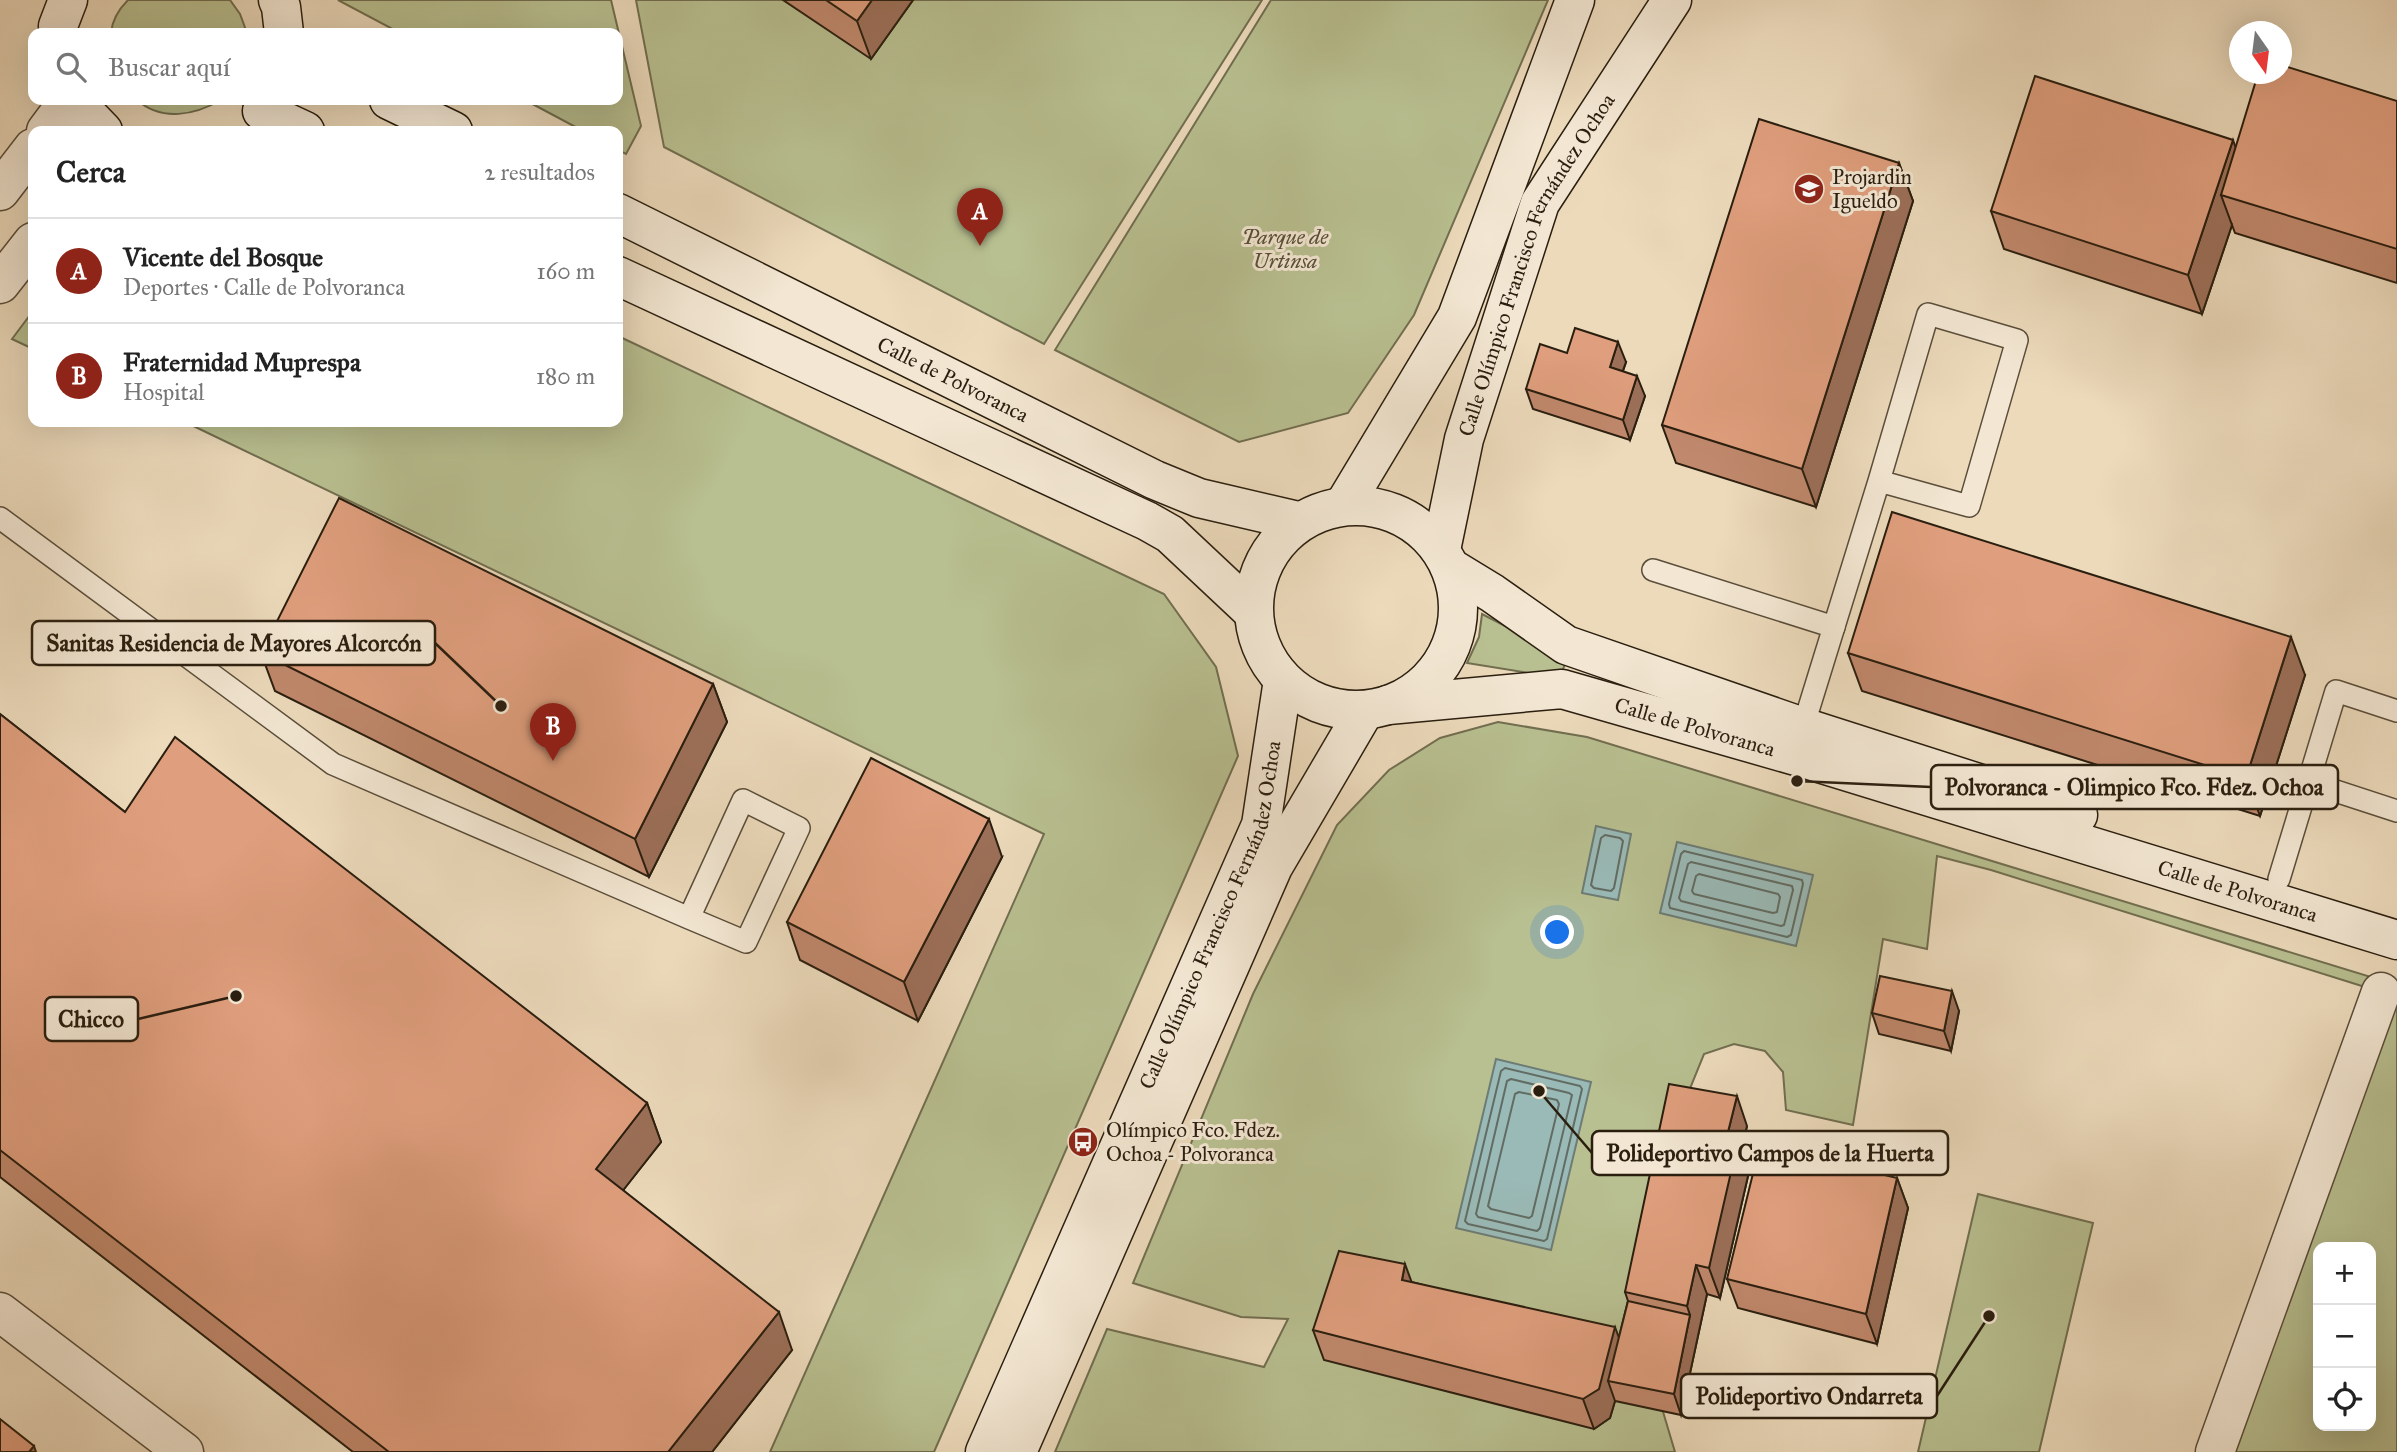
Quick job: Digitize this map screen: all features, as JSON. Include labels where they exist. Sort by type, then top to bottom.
[{"type":"street","points":[[58,28],[68,0]]},
{"type":"street","points":[[278,0],[283,28]]},
{"type":"street","points":[[1344,505],[1457,317],[1575,0]]},
{"type":"street","name":"Calle Olímpico Francisco Fernández Ochoa","points":[[1446,559],[1464,439],[1540,203],[1672,0]]},
{"type":"street","points":[[50,126],[67,105]]},
{"type":"street","points":[[76,105],[98,126]]},
{"type":"street","points":[[399,105],[443,126]]},
{"type":"street","points":[[256,114],[291,126]]},
{"type":"street","points":[[0,191],[28,155]]},
{"type":"street","name":"Calle de Polvoranca","points":[[623,215],[1154,480],[1199,498],[1298,521]]},
{"type":"street","points":[[0,284],[28,248]]},
{"type":"street","points":[[623,278],[1147,521],[1170,534],[1252,611]]},
{"type":"street","points":[[1344,505],[1405,516],[1446,559],[1458,599],[1456,631],[1442,664],[1419,688],[1376,707],[1329,707],[1312,700],[1283,680],[1259,645],[1252,611],[1263,562],[1273,546],[1298,521],[1344,505]]},
{"type":"street","name":"Calle de Polvoranca","points":[[1446,559],[1566,645],[1803,727],[2397,916]]},
{"type":"street","name":"Calle Olímpico Francisco Fernández Ochoa","points":[[985,1452],[1261,825],[1283,680]]},
{"type":"street","name":"Calle de Polvoranca","points":[[1376,707],[1562,689],[1803,758],[2397,940]]},
{"type":"street","name":"Calle Olímpico Francisco Fernández Ochoa","points":[[1017,1452],[1273,867],[1376,707]]},
{"type":"street","points":[[2215,1452],[2381,992]]},
{"type":"street","points":[[0,1312],[184,1452]]},
{"type":"lane","points":[[1803,727],[1880,481],[1928,314],[2017,340],[1969,506],[1880,481]]},
{"type":"lane","points":[[0,517],[333,764],[689,918],[746,942],[799,828],[743,800],[689,918]]},
{"type":"lane","points":[[1653,570],[1834,627]]},
{"type":"lane","points":[[2279,879],[2336,691],[2397,711]]},
{"type":"lane","points":[[2308,782],[2397,811]]},
{"type":"green space","points":[[128,0],[230,0],[240,14],[245,28],[112,28]]},
{"type":"green space","points":[[338,0],[611,0],[618,28],[391,28]]},
{"type":"green space","points":[[636,0],[1262,0],[1044,344],[664,147]]},
{"type":"green space","name":"Parque de Urtinsa","points":[[1271,0],[1548,0],[1414,315],[1348,413],[1239,442],[1055,350]]},
{"type":"green space","points":[[623,50],[641,126],[626,154],[623,152],[623,126],[574,126],[534,105],[623,105]]},
{"type":"green space","points":[[144,105],[211,105],[179,114],[168,114]]},
{"type":"green space","points":[[28,318],[28,347],[12,339]]},
{"type":"green space","points":[[623,338],[1164,594],[1216,667],[1238,756],[934,1452],[770,1452],[1044,834],[195,427],[623,427]]},
{"type":"green space","points":[[1482,614],[1567,658],[1560,678],[1467,663],[1479,637]]},
{"type":"green space","points":[[1498,722],[1587,737],[2397,985],[2397,1452],[2234,1452],[2381,992],[1991,870],[1937,856],[1927,949],[1883,939],[1853,1125],[1786,1110],[1783,1072],[1765,1051],[1734,1044],[1704,1054],[1680,1113],[1636,1321],[1675,1452],[1055,1452],[1107,1329],[1264,1367],[1288,1319],[1241,1317],[1133,1283],[1253,994],[1337,825],[1389,770],[1440,738]]},
{"type":"green space","points":[[1978,1194],[2093,1223],[2039,1452],[1918,1452]]},
{"type":"water","points":[[1596,826],[1631,834],[1618,900],[1582,893]]},
{"type":"water","points":[[1677,842],[1813,875],[1796,946],[1660,913]]},
{"type":"water","points":[[1496,1059],[1591,1082],[1551,1250],[1456,1228]]},
{"type":"building","points":[[826,0],[872,0],[857,21]]},
{"type":"building","points":[[2292,68],[2397,101],[2397,249],[2221,195],[2255,84],[2292,84]]},
{"type":"building","points":[[2035,76],[2233,140],[2188,275],[1991,211]]},
{"type":"building","points":[[1759,119],[1899,163],[1802,469],[1662,425]]},
{"type":"building","points":[[1575,328],[1618,342],[1610,367],[1637,376],[1623,420],[1526,389],[1540,344],[1567,353]]},
{"type":"building","points":[[339,498],[713,684],[635,839],[261,653]]},
{"type":"building","points":[[1892,512],[2291,637],[2246,778],[1848,653]]},
{"type":"building","points":[[0,714],[125,812],[175,737],[647,1103],[596,1169],[779,1312],[668,1452],[389,1452],[0,1150]]},
{"type":"building","points":[[871,758],[989,819],[904,982],[787,922]]},
{"type":"building","points":[[1880,976],[1952,991],[1944,1031],[1872,1013]]},
{"type":"building","points":[[1669,1084],[1737,1096],[1726,1140],[1737,1146],[1709,1268],[1696,1265],[1687,1306],[1625,1292]]},
{"type":"building","points":[[1760,1145],[1897,1178],[1866,1314],[1727,1279]]},
{"type":"building","points":[[1339,1251],[1405,1264],[1402,1280],[1615,1327],[1599,1389],[1583,1399],[1313,1330]]},
{"type":"building","points":[[1628,1301],[1690,1315],[1674,1394],[1608,1381]]},
{"type":"building","points":[[0,1419],[34,1446],[29,1452],[0,1452]]},
{"type":"place","name":"Projardin Igueldo","points":[[1809,189]]},
{"type":"place","name":"Vicente del Bosque","points":[[980,246]]},
{"type":"place","name":"Sanitas Residencia de Mayores Alcorcón","points":[[501,706]]},
{"type":"place","name":"Fraternidad Muprespa","points":[[553,761]]},
{"type":"place","name":"Polvoranca - Olimpico Fco. Fdez. Ochoa","points":[[1797,781]]},
{"type":"place","name":"Chicco","points":[[236,996]]},
{"type":"place","name":"Polideportivo Campos de la Huerta","points":[[1539,1091]]},
{"type":"place","name":"Olímpico Fco. Fdez. Ochoa - Polvoranca","points":[[1083,1142]]},
{"type":"place","name":"Polideportivo Ondarreta","points":[[1989,1316]]}]
